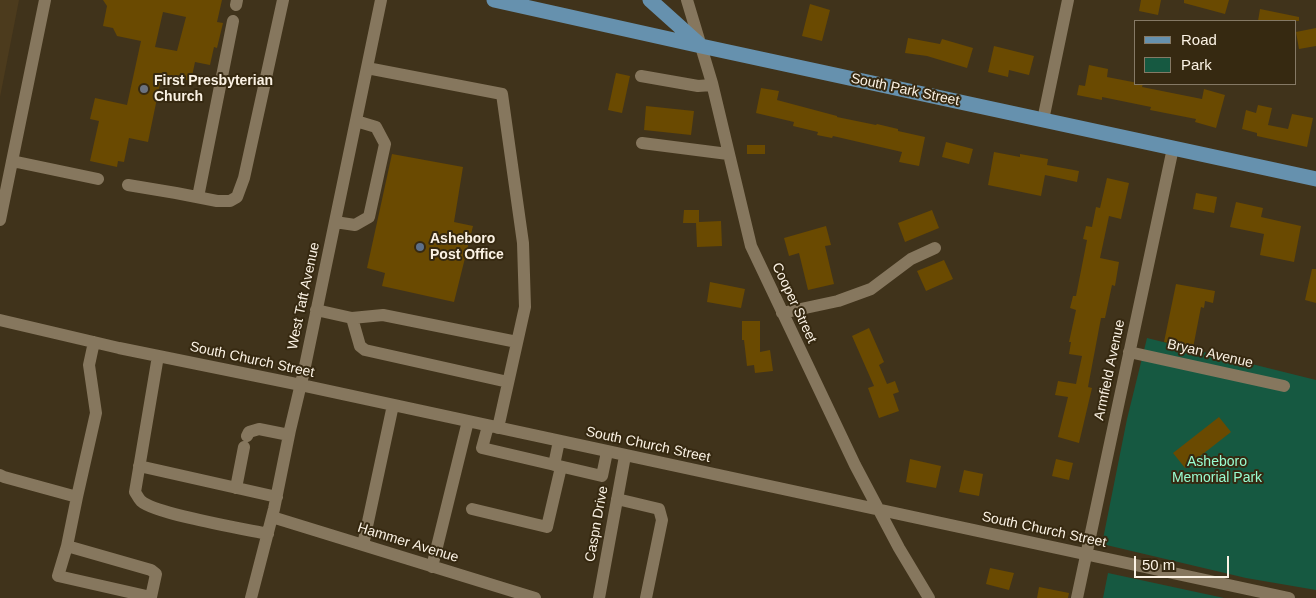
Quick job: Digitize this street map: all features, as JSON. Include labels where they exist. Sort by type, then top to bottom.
[{"type":"main road","name":"South Park Street","points":[[494,0],[1316,178]]},
{"type":"main road","points":[[650,0],[701,46]]},
{"type":"street","points":[[0,220],[4,187],[12,161],[45,0]]},
{"type":"street","points":[[128,185],[217,201],[230,201],[237,197],[244,178],[283,0]]},
{"type":"street","name":"West Taft Avenue","points":[[251,598],[277,497],[382,0]]},
{"type":"street","name":"Cooper Street","points":[[687,0],[712,85],[713,117],[728,154],[751,246],[855,464],[929,598]]},
{"type":"street","points":[[1043,120],[1068,0]]},
{"type":"street","points":[[198,197],[233,21]]},
{"type":"street","points":[[367,68],[502,94],[523,243],[525,307],[508,382],[493,427],[482,448],[602,476],[607,452]]},
{"type":"street","points":[[641,76],[698,86],[712,85]]},
{"type":"street","points":[[335,222],[355,225],[369,217],[385,144],[376,126],[356,121]]},
{"type":"street","points":[[642,143],[728,154]]},
{"type":"street","name":"Armfield Avenue","points":[[1077,598],[1174,148]]},
{"type":"street","points":[[12,161],[98,179]]},
{"type":"street","points":[[782,313],[838,301],[871,289],[911,259],[935,248]]},
{"type":"street","points":[[316,310],[352,318],[383,315],[517,342]]},
{"type":"street","points":[[352,318],[360,346],[365,350],[508,382]]},
{"type":"street","name":"South Church Street","points":[[0,320],[158,356],[1282,597]]},
{"type":"street","points":[[66,546],[151,570],[156,574],[151,598],[58,576],[96,412],[89,364],[94,342]]},
{"type":"street","name":"Bryan Avenue","points":[[1129,352],[1284,386]]},
{"type":"street","points":[[158,356],[135,492],[142,502],[177,515],[268,534]]},
{"type":"street","points":[[363,546],[392,405]]},
{"type":"street","points":[[432,567],[468,422]]},
{"type":"street","points":[[236,488],[245,441],[249,432],[259,429],[289,435]]},
{"type":"street","points":[[472,508],[546,527],[557,466],[559,441]]},
{"type":"street","name":"Caspn Drive","points":[[599,598],[625,456]]},
{"type":"street","points":[[139,466],[277,497]]},
{"type":"street","points":[[0,475],[77,498]]},
{"type":"street","points":[[617,500],[659,509],[662,520],[646,598]]},
{"type":"street","name":"Hammer Avenue","points":[[272,518],[535,598]]},
{"type":"shaded area","points":[[0,0],[19,0],[0,97]]},
{"type":"green space","name":"Asheboro Memorial Park","points":[[1147,338],[1316,380],[1316,590],[1246,578],[1102,544],[1127,419]]},
{"type":"green space","points":[[1108,573],[1224,598],[1103,598]]},
{"type":"building","name":"First Presbyterian Church","points":[[103,0],[222,0],[217,22],[223,23],[217,48],[214,47],[210,65],[195,62],[191,81],[162,74],[148,142],[129,138],[124,162],[118,161],[117,167],[90,161],[99,121],[90,119],[95,98],[127,105],[141,41],[117,36],[113,28],[103,26],[107,6]],"holes":[[[163,12],[186,17],[177,51],[155,47]]]},
{"type":"building","points":[[1141,0],[1161,0],[1158,15],[1139,11]]},
{"type":"building","points":[[1184,0],[1229,0],[1225,14],[1184,3]]},
{"type":"building","points":[[810,4],[830,10],[822,41],[802,36]]},
{"type":"building","points":[[1260,9],[1299,17],[1299,21],[1258,20]]},
{"type":"building","points":[[1316,28],[1316,46],[1299,49],[1296,32]]},
{"type":"building","points":[[908,38],[940,44],[942,39],[973,48],[967,68],[927,56],[905,53]]},
{"type":"building","points":[[994,46],[1034,56],[1029,75],[1009,70],[1008,77],[988,72]]},
{"type":"building","points":[[1089,65],[1108,69],[1107,77],[1134,82],[1134,85],[1143,85],[1142,87],[1202,99],[1204,89],[1225,95],[1216,128],[1195,122],[1196,119],[1150,110],[1151,107],[1102,97],[1102,100],[1077,95],[1079,85],[1085,86]]},
{"type":"building","points":[[616,73],[630,76],[622,113],[608,110]]},
{"type":"building","points":[[761,88],[779,91],[777,100],[837,117],[877,124],[925,137],[919,166],[899,162],[902,152],[833,136],[832,138],[817,135],[818,132],[793,126],[794,122],[756,113]]},
{"type":"building","points":[[1258,105],[1272,108],[1268,125],[1288,129],[1292,114],[1313,118],[1307,147],[1257,136],[1257,133],[1242,129],[1246,110],[1256,113]]},
{"type":"building","points":[[646,106],[694,111],[691,135],[644,130]]},
{"type":"building","points":[[946,142],[973,149],[969,164],[942,157]]},
{"type":"building","points":[[747,145],[765,145],[765,154],[747,154]]},
{"type":"building","points":[[994,152],[1020,157],[1020,154],[1048,159],[1047,165],[1079,171],[1077,182],[1045,175],[1041,196],[988,185]]},
{"type":"building","name":"Asheboro Post Office","points":[[392,154],[463,167],[454,222],[473,226],[454,302],[382,286],[385,273],[367,268]]},
{"type":"building","points":[[1107,178],[1129,183],[1121,219],[1109,216],[1100,258],[1119,262],[1115,286],[1112,285],[1105,318],[1101,318],[1088,387],[1092,388],[1079,443],[1058,437],[1068,397],[1055,395],[1058,381],[1076,384],[1082,356],[1069,354],[1071,342],[1069,342],[1076,310],[1070,308],[1073,296],[1076,296],[1087,240],[1083,239],[1086,226],[1092,227],[1096,207],[1100,208]]},
{"type":"building","points":[[1196,193],[1217,197],[1214,213],[1193,209]]},
{"type":"building","points":[[1236,202],[1263,208],[1261,217],[1301,226],[1294,262],[1260,255],[1264,234],[1230,227]]},
{"type":"building","points":[[684,210],[699,210],[699,222],[721,221],[722,246],[697,247],[696,223],[683,223]]},
{"type":"building","points":[[932,210],[939,228],[905,242],[898,223]]},
{"type":"building","points":[[826,226],[831,245],[825,246],[834,284],[808,290],[799,253],[789,256],[784,238]]},
{"type":"building","points":[[944,260],[953,279],[926,291],[917,271]]},
{"type":"building","points":[[1312,269],[1316,269],[1316,303],[1305,300]]},
{"type":"building","points":[[710,282],[745,289],[741,308],[707,302]]},
{"type":"building","points":[[1176,284],[1215,291],[1213,303],[1205,301],[1204,308],[1201,307],[1193,348],[1164,342]]},
{"type":"building","points":[[742,321],[760,321],[760,352],[770,350],[773,371],[755,373],[754,365],[747,366],[744,340],[742,340]]},
{"type":"building","points":[[869,328],[884,362],[879,365],[887,384],[895,381],[899,392],[893,394],[899,411],[879,418],[868,388],[874,386],[852,336]]},
{"type":"building","points":[[1219,417],[1231,432],[1185,468],[1173,453]]},
{"type":"building","points":[[910,459],[941,466],[936,488],[906,482]]},
{"type":"building","points":[[1056,459],[1073,463],[1069,480],[1052,476]]},
{"type":"building","points":[[964,470],[983,474],[979,496],[959,492]]},
{"type":"building","points":[[990,568],[1014,573],[1009,590],[986,584]]},
{"type":"building","points":[[1039,587],[1069,593],[1068,598],[1037,598]]},
{"type":"place","name":"First Presbyterian Church","points":[[144,89]]},
{"type":"place","name":"Asheboro Post Office","points":[[420,247]]}]
